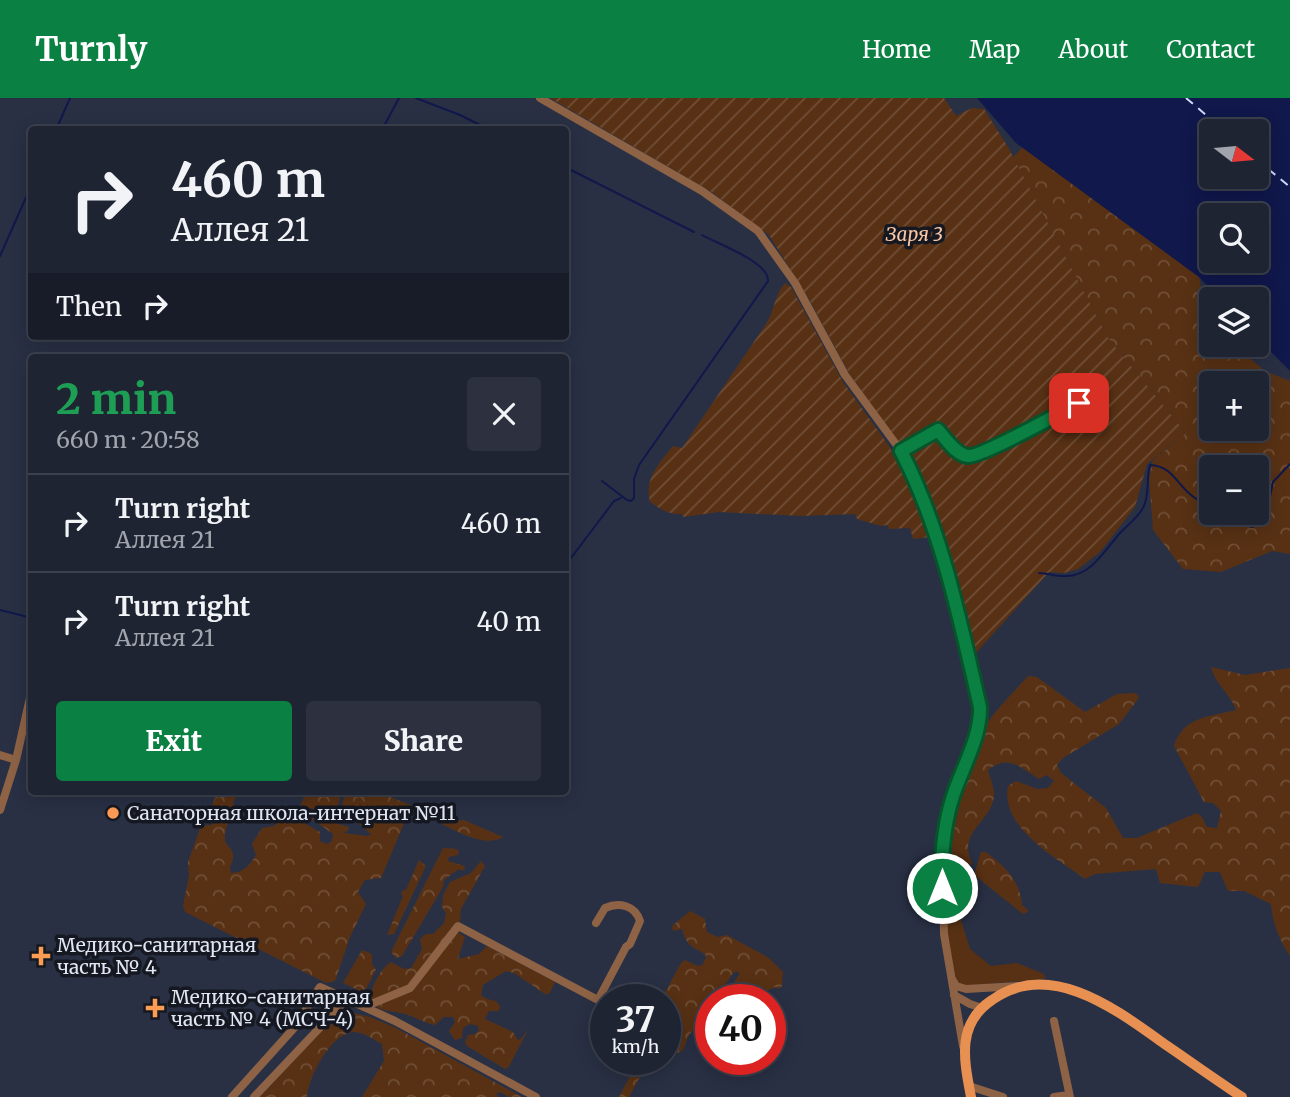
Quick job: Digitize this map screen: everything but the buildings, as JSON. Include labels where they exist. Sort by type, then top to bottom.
[{"type":"main road","points":[[970,1091],[963,1047],[968,1027],[982,1008],[1007,991],[1024,986],[1069,988],[1103,1003],[1242,1097]]},
{"type":"street","points":[[540,98],[702,191],[758,231],[795,283],[845,375],[901,451],[923,502],[946,570],[980,707],[978,729],[953,797],[943,835],[942,909],[950,976],[963,1047]]},
{"type":"street","points":[[901,451],[938,430],[964,455],[972,455],[1099,392]]},
{"type":"street","points":[[0,810],[27,731]]},
{"type":"street","points":[[0,755],[16,760]]},
{"type":"street","points":[[364,1007],[410,988],[458,926],[598,1000],[640,921],[635,911],[630,908],[611,905],[605,908],[596,923]]},
{"type":"street","points":[[950,976],[953,984],[961,988],[1024,986]]},
{"type":"street","points":[[233,1097],[294,1028],[320,987],[364,1007],[536,1097]]},
{"type":"street","points":[[954,995],[982,1008]]},
{"type":"street","points":[[254,1097],[347,999]]},
{"type":"street","points":[[1054,1021],[1070,1096],[1054,1097]]},
{"type":"street","points":[[970,1091],[1003,1097]]},
{"type":"green space","name":"Заря 3","points":[[550,98],[944,98],[956,116],[972,108],[984,109],[1008,147],[1108,338],[1186,433],[1147,464],[1135,507],[1100,552],[1078,569],[1064,573],[1049,572],[974,655],[908,456],[850,375],[810,301],[769,235],[710,191]]},
{"type":"green space","points":[[1023,147],[1199,277],[1199,357],[1248,357],[1265,371],[1199,371],[1199,441],[1269,441],[1269,373],[1290,381],[1290,554],[1272,551],[1221,572],[1183,569],[1153,530],[1149,477],[1153,460],[1186,433],[1108,338],[1013,157]]},
{"type":"green space","points":[[785,283],[791,287],[843,382],[901,463],[931,537],[913,539],[910,528],[889,529],[887,525],[881,526],[857,519],[855,514],[802,516],[719,512],[683,517],[682,514],[661,509],[650,502],[649,486],[654,472],[673,446],[682,448],[766,324]]},
{"type":"green space","points":[[1211,667],[1245,675],[1290,668],[1290,956],[1277,932],[1271,904],[1244,891],[1228,891],[1220,872],[1205,872],[1198,887],[1160,883],[1156,869],[1095,874],[1085,879],[1046,851],[1021,828],[1008,801],[1008,786],[1016,781],[1037,789],[1048,788],[1054,781],[1047,775],[1039,779],[1014,764],[1002,763],[988,770],[994,797],[987,814],[971,835],[968,852],[972,863],[950,896],[944,881],[944,849],[952,809],[964,771],[977,740],[988,723],[1028,676],[1037,677],[1085,712],[1117,694],[1136,693],[1139,698],[1119,724],[1063,758],[1057,765],[1061,773],[1106,808],[1123,838],[1137,838],[1197,813],[1207,827],[1217,828],[1221,811],[1213,803],[1204,802],[1174,746],[1178,736],[1191,723],[1236,710]]},
{"type":"green space","points":[[217,795],[237,795],[233,802],[234,807],[225,835],[226,844],[233,855],[231,873],[243,870],[254,858],[256,855],[252,844],[262,828],[274,826],[285,816],[290,815],[320,832],[320,841],[327,844],[332,841],[333,834],[309,817],[312,808],[303,808],[301,804],[305,795],[338,795],[340,799],[336,809],[324,807],[318,818],[349,827],[344,833],[367,836],[371,834],[341,809],[345,795],[385,795],[451,821],[464,820],[503,837],[493,841],[481,840],[406,810],[405,821],[381,878],[365,880],[358,892],[366,904],[350,937],[335,981],[326,983],[185,912],[183,906],[189,875],[188,862],[201,826],[212,825],[207,815]]},
{"type":"green space","points":[[443,848],[457,849],[458,855],[449,857],[448,861],[465,866],[464,870],[457,870],[444,880],[443,887],[402,956],[396,958],[391,952]]},
{"type":"green space","points":[[981,852],[986,852],[999,863],[1015,881],[1022,905],[1029,911],[1023,914],[974,875]]},
{"type":"green space","points":[[419,860],[426,866],[394,934],[387,935],[403,890],[406,890]]},
{"type":"green space","points":[[481,861],[485,866],[461,909],[460,921],[454,930],[465,937],[458,959],[479,954],[487,946],[555,982],[549,994],[545,994],[514,973],[506,971],[483,985],[481,995],[496,1001],[500,1006],[499,1011],[489,1011],[485,1019],[513,1032],[518,1040],[529,1028],[505,1069],[467,1046],[465,1042],[468,1035],[475,1034],[479,1030],[478,1026],[470,1024],[463,1028],[462,1038],[455,1040],[449,1031],[455,1022],[453,1017],[444,1017],[435,1025],[376,1007],[369,997],[380,973],[391,962],[404,969],[411,968],[422,949],[420,939],[426,934],[433,934],[444,923],[446,913],[442,907],[443,895],[450,882],[471,873]]},
{"type":"green space","points":[[690,911],[705,919],[707,932],[717,937],[727,935],[769,958],[783,972],[782,984],[737,984],[734,982],[739,972],[734,972],[726,984],[695,984],[695,1027],[681,1051],[681,984],[670,984],[685,960],[698,966],[702,965],[706,958],[705,954],[687,942],[682,929],[673,931],[672,926]]},
{"type":"green space","points":[[951,916],[961,920],[970,949],[991,966],[1017,963],[1044,974],[1045,979],[961,986],[954,980],[946,923]]},
{"type":"green space","points":[[362,950],[372,954],[372,964],[376,970],[364,993],[343,983]]},
{"type":"green space","points":[[353,1013],[396,1028],[522,1097],[509,1097],[500,1092],[496,1094],[499,1097],[362,1097],[384,1061],[382,1044],[364,1034],[352,1032],[344,1035],[328,1049],[311,1079],[307,1097],[260,1097],[322,1029]]},
{"type":"green space","points":[[631,1075],[641,1075],[629,1097],[619,1097]]},
{"type":"shaded area","points":[[977,98],[1290,98],[1290,371],[1269,350],[1269,287],[1209,287],[1199,277],[1016,143]]},
{"type":"waterway","points":[[58,126],[70,98]]},
{"type":"waterway","points":[[384,126],[399,98]]},
{"type":"waterway","points":[[416,98],[482,126]]},
{"type":"waterway","points":[[569,169],[694,232]]},
{"type":"waterway","points":[[0,256],[28,193]]},
{"type":"waterway","points":[[602,481],[627,500],[634,498],[634,479],[639,465],[768,281],[766,274],[752,260],[702,235]]},
{"type":"waterway","points":[[1269,502],[1273,482],[1290,464]]},
{"type":"waterway","points":[[1039,573],[1075,575],[1098,560],[1143,508],[1150,465],[1164,468],[1199,500]]},
{"type":"waterway","points":[[569,561],[614,501],[621,498]]},
{"type":"waterway","points":[[1247,525],[1256,525]]},
{"type":"waterway","points":[[0,610],[28,617]]},
{"type":"ferry route","points":[[1186,98],[1211,119]]},
{"type":"ferry route","points":[[1269,170],[1290,187]]},
{"type":"place","name":"Санаторная школа-интернат №11","points":[[113,813]]},
{"type":"place","name":"Медико-санитарная часть № 4","points":[[41,956]]},
{"type":"place","name":"Медико-санитарная часть № 4 (МСЧ-4)","points":[[155,1008]]},
{"type":"route","points":[[942,888],[943,835],[953,797],[978,729],[980,707],[946,570],[923,502],[901,451],[938,430],[964,455],[972,455],[1079,403]]}]
